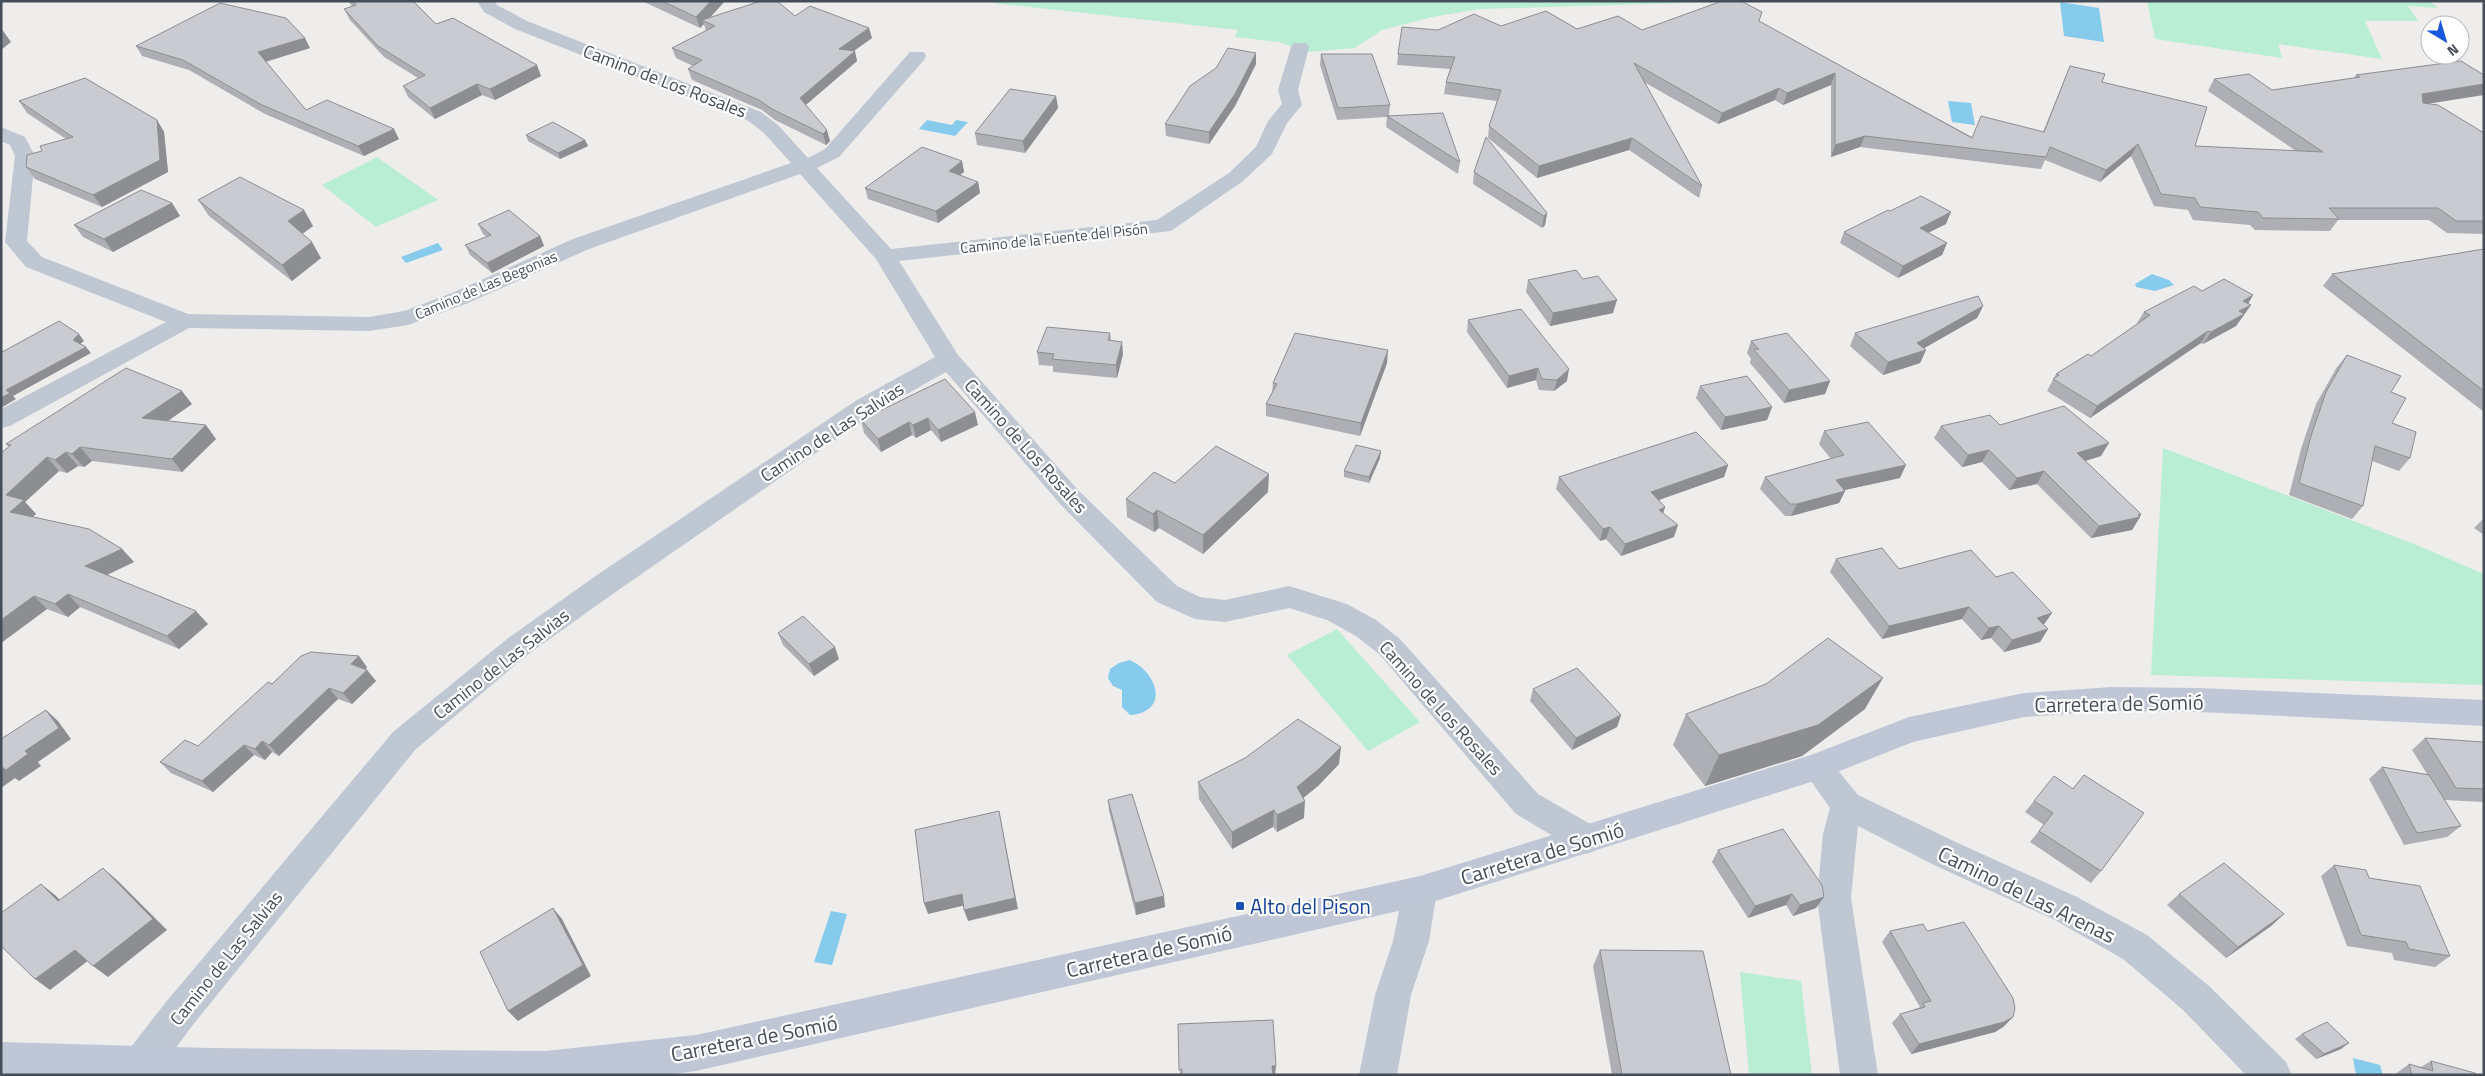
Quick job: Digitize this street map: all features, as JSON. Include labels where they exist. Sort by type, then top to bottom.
[{"type":"street","name":"Camino de Los Rosales","points":[[486,1],[490,8],[521,25],[754,116],[771,129],[802,166],[885,256],[949,360],[1070,498],[1166,594],[1195,608],[1225,611],[1289,597],[1336,612],[1366,628],[1390,647],[1527,804],[1587,839]]},
{"type":"street","name":"Camino de la Fuente del Pisón","points":[[885,256],[1163,226],[1236,177],[1264,150],[1278,121],[1292,105],[1288,90],[1300,47]]},
{"type":"street","name":"Camino de Las Begonias","points":[[1,133],[18,140],[25,156],[16,242],[34,262],[185,321],[369,324],[408,318],[460,298],[581,244],[684,206],[818,161],[832,153],[917,56]]},
{"type":"street","points":[[1,420],[185,321]]},
{"type":"street","name":"Camino de Las Salvias","points":[[140,1066],[179,1014],[404,741],[517,647],[607,583],[866,406],[949,360]]},
{"type":"street","name":"Carretera de Somió","points":[[1,1060],[207,1071],[545,1070],[696,1053],[1420,891],[1817,767],[1908,730],[2024,705],[2112,699],[2199,700],[2484,713]]},
{"type":"street","name":"Camino de Las Arenas","points":[[1817,767],[1847,805],[1948,855],[2065,908],[2135,947],[2196,998],[2273,1075]]},
{"type":"street","points":[[1847,805],[1840,834],[1834,898],[1859,1075]]},
{"type":"street","points":[[1378,1075],[1393,995],[1411,942],[1420,891]]},
{"type":"green space","points":[[994,1],[1750,1],[1480,9],[1432,17],[1382,30],[1355,48],[1307,52],[1279,42],[1235,37],[1238,30],[993,3]]},
{"type":"green space","points":[[2147,1],[2430,1],[2438,8],[2408,6],[2418,21],[2365,21],[2382,59],[2278,44],[2282,58],[2155,39]]},
{"type":"green space","points":[[377,157],[438,200],[376,227],[322,185]]},
{"type":"green space","points":[[2163,448],[2419,546],[2484,574],[2484,685],[2151,675]]},
{"type":"green space","points":[[1337,629],[1420,722],[1368,751],[1287,655]]},
{"type":"green space","points":[[1740,972],[1801,981],[1812,1075],[1749,1075]]},
{"type":"water","points":[[2060,2],[2099,8],[2104,42],[2064,36]]},
{"type":"water","points":[[1948,101],[1971,103],[1975,125],[1952,122]]},
{"type":"water","points":[[927,120],[952,125],[956,120],[968,122],[955,136],[919,129]]},
{"type":"water","points":[[438,243],[443,250],[406,263],[401,257]]},
{"type":"water","points":[[2152,274],[2169,280],[2174,285],[2155,291],[2136,287],[2135,284]]},
{"type":"water","points":[[1130,660],[1140,666],[1147,674],[1153,682],[1156,691],[1155,700],[1151,707],[1143,712],[1130,715],[1122,707],[1122,690],[1113,686],[1108,678],[1110,669],[1119,663]]},
{"type":"water","points":[[831,911],[847,914],[832,965],[814,962]]},
{"type":"water","points":[[2353,1058],[2380,1065],[2383,1075],[2356,1075]]},
{"type":"building","points":[[353,1],[413,1],[436,24],[453,18],[537,65],[490,89],[477,84],[430,108],[403,86],[425,75],[378,46],[344,9],[356,5]]},
{"type":"building","points":[[662,1],[711,1],[696,17]]},
{"type":"building","points":[[761,1],[777,1],[795,16],[810,6],[869,28],[839,49],[855,51],[800,98],[827,130],[823,134],[772,109],[759,100],[688,69],[702,60],[672,48],[715,26],[702,20]]},
{"type":"building","points":[[1722,1],[1741,1],[1762,12],[1759,21],[1972,138],[1981,116],[2044,132],[2070,66],[2105,74],[2102,82],[2207,107],[2195,146],[2323,152],[2214,79],[2249,74],[2272,90],[2360,77],[2356,75],[2431,65],[2468,65],[2484,75],[2484,84],[2422,94],[2423,103],[2438,105],[2484,133],[2484,221],[2456,221],[2438,208],[2329,208],[2339,219],[2263,218],[2258,212],[2200,207],[2195,198],[2161,194],[2138,144],[2106,170],[2050,147],[2046,157],[1865,136],[1835,145],[1835,73],[1787,93],[1779,88],[1722,113],[1634,63],[1702,186],[1632,138],[1539,166],[1489,126],[1501,90],[1446,82],[1455,57],[1398,54],[1402,27],[1438,30],[1474,14],[1501,26],[1546,11],[1577,29],[1618,16],[1642,30]]},
{"type":"building","points":[[220,3],[286,18],[305,38],[258,52],[306,110],[327,100],[394,129],[358,146],[260,104],[183,60],[136,46]]},
{"type":"building","points":[[1228,48],[1256,53],[1235,94],[1209,132],[1165,124],[1190,86],[1216,68]]},
{"type":"building","points":[[1321,54],[1372,54],[1390,105],[1338,108]]},
{"type":"building","points":[[85,78],[157,120],[160,160],[93,195],[26,167],[27,155],[42,151],[40,146],[73,137],[19,101]]},
{"type":"building","points":[[1010,89],[1056,96],[1023,141],[975,133]]},
{"type":"building","points":[[1443,113],[1460,162],[1387,116]]},
{"type":"building","points":[[553,122],[585,140],[558,153],[526,135]]},
{"type":"building","points":[[1486,137],[1547,213],[1544,216],[1474,172]]},
{"type":"building","points":[[922,147],[962,161],[949,171],[978,182],[936,211],[865,188]]},
{"type":"building","points":[[240,177],[304,210],[288,221],[312,242],[282,265],[198,200]]},
{"type":"building","points":[[141,190],[172,203],[104,239],[74,225]]},
{"type":"building","points":[[1921,196],[1951,212],[1920,228],[1947,243],[1903,266],[1844,232],[1888,210],[1890,211]]},
{"type":"building","points":[[509,210],[540,236],[487,263],[465,245],[491,235],[478,224]]},
{"type":"building","points":[[2484,249],[2484,391],[2332,274]]},
{"type":"building","points":[[1576,270],[1583,279],[1598,276],[1617,300],[1553,313],[1528,280]]},
{"type":"building","points":[[2224,279],[2253,295],[2243,301],[2251,305],[2239,311],[2244,314],[2211,332],[2208,331],[2097,406],[2053,379],[2059,375],[2056,374],[2088,354],[2091,356],[2150,315],[2144,312],[2194,286],[2202,291]]},
{"type":"building","points":[[1978,296],[1983,306],[1917,343],[1926,350],[1888,362],[1855,333]]},
{"type":"building","points":[[1521,309],[1569,369],[1557,380],[1542,379],[1538,368],[1509,376],[1468,320]]},
{"type":"building","points":[[59,321],[79,334],[73,340],[86,347],[6,390],[10,393],[1,398],[1,352]]},
{"type":"building","points":[[1047,327],[1110,333],[1108,340],[1122,342],[1116,365],[1052,359],[1054,354],[1037,352]]},
{"type":"building","points":[[1295,333],[1388,350],[1361,423],[1266,404],[1277,384],[1273,383]]},
{"type":"building","points":[[1787,333],[1830,381],[1789,390],[1754,350],[1759,349],[1751,341]]},
{"type":"building","points":[[2347,355],[2401,376],[2391,392],[2406,398],[2392,423],[2416,432],[2410,458],[2375,446],[2363,506],[2299,483],[2311,436],[2326,392]]},
{"type":"building","points":[[126,368],[182,391],[142,418],[206,425],[172,459],[80,447],[72,454],[66,452],[55,460],[47,457],[6,495],[24,500],[10,512],[89,529],[122,549],[85,566],[196,611],[167,636],[68,594],[55,604],[34,596],[1,620],[1,453],[11,445],[6,444]]},
{"type":"building","points":[[1747,376],[1772,407],[1725,417],[1700,386]]},
{"type":"building","points":[[945,379],[975,412],[938,430],[928,418],[913,425],[909,422],[878,439],[861,420]]},
{"type":"building","points":[[2064,406],[2109,443],[2077,453],[2141,514],[2138,515],[2140,517],[2099,526],[2044,471],[2017,478],[1989,450],[1968,455],[1941,426],[1990,415],[2000,425]]},
{"type":"building","points":[[1868,422],[1906,465],[1836,480],[1845,491],[1797,504],[1790,504],[1765,477],[1844,455],[1824,431]]},
{"type":"building","points":[[1696,432],[1728,465],[1651,492],[1665,507],[1659,510],[1678,525],[1625,544],[1610,527],[1603,529],[1559,477]]},
{"type":"building","points":[[1356,445],[1381,451],[1369,477],[1344,471]]},
{"type":"building","points":[[1216,446],[1269,474],[1203,535],[1157,510],[1153,514],[1126,499],[1154,472],[1175,483]]},
{"type":"building","points":[[1882,548],[1899,569],[1971,550],[1996,577],[2013,572],[2052,613],[2037,618],[2048,629],[2012,640],[1999,626],[1989,628],[1969,607],[1889,626],[1836,559]]},
{"type":"building","points":[[803,616],[835,647],[809,664],[778,633]]},
{"type":"building","points":[[1828,638],[1883,678],[1818,725],[1719,755],[1686,714],[1766,684]]},
{"type":"building","points":[[311,652],[359,656],[351,664],[367,670],[343,693],[329,688],[269,745],[262,741],[255,749],[244,745],[202,781],[160,762],[185,740],[198,746],[268,682],[272,684],[301,656]]},
{"type":"building","points":[[1577,668],[1621,715],[1576,738],[1533,689]]},
{"type":"building","points":[[46,710],[59,728],[25,751],[28,754],[6,770],[1,768],[1,739]]},
{"type":"building","points":[[1298,719],[1341,747],[1297,787],[1305,801],[1277,815],[1274,810],[1232,832],[1198,782],[1245,758]]},
{"type":"building","points":[[2425,738],[2483,742],[2484,789],[2456,788]]},
{"type":"building","points":[[2382,767],[2429,775],[2461,826],[2417,833]]},
{"type":"building","points":[[2084,775],[2144,813],[2101,871],[2039,831],[2053,813],[2034,801],[2054,776],[2073,789]]},
{"type":"building","points":[[1132,794],[1164,896],[1135,903],[1108,800]]},
{"type":"building","points":[[999,811],[1015,898],[964,910],[962,894],[924,903],[915,830]]},
{"type":"building","points":[[1783,829],[1822,885],[1824,897],[1800,905],[1792,894],[1755,906],[1718,850]]},
{"type":"building","points":[[2224,863],[2284,914],[2238,947],[2179,894]]},
{"type":"building","points":[[2334,865],[2366,870],[2369,878],[2420,886],[2450,956],[2409,949],[2406,942],[2361,935]]},
{"type":"building","points":[[103,868],[153,919],[93,966],[75,950],[35,979],[1,946],[1,913],[41,884],[58,901]]},
{"type":"building","points":[[553,908],[583,965],[508,1011],[480,952]]},
{"type":"building","points":[[1964,922],[2013,998],[2015,1008],[2013,1017],[2004,1022],[1919,1044],[1900,1014],[1925,1007],[1923,1003],[1931,1001],[1890,931],[1923,924],[1927,931]]},
{"type":"building","points":[[1600,950],[1703,951],[1731,1075],[1622,1075]]},
{"type":"building","points":[[1273,1020],[1276,1066],[1272,1066],[1273,1075],[1182,1075],[1182,1069],[1179,1070],[1178,1024]]},
{"type":"building","points":[[2327,1022],[2349,1043],[2324,1054],[2302,1034]]},
{"type":"building","points":[[2431,1061],[2475,1073],[2476,1075],[2412,1075],[2409,1064],[2433,1071]]},
{"type":"place","name":"Alto del Pison","points":[[1240,906]]}]
